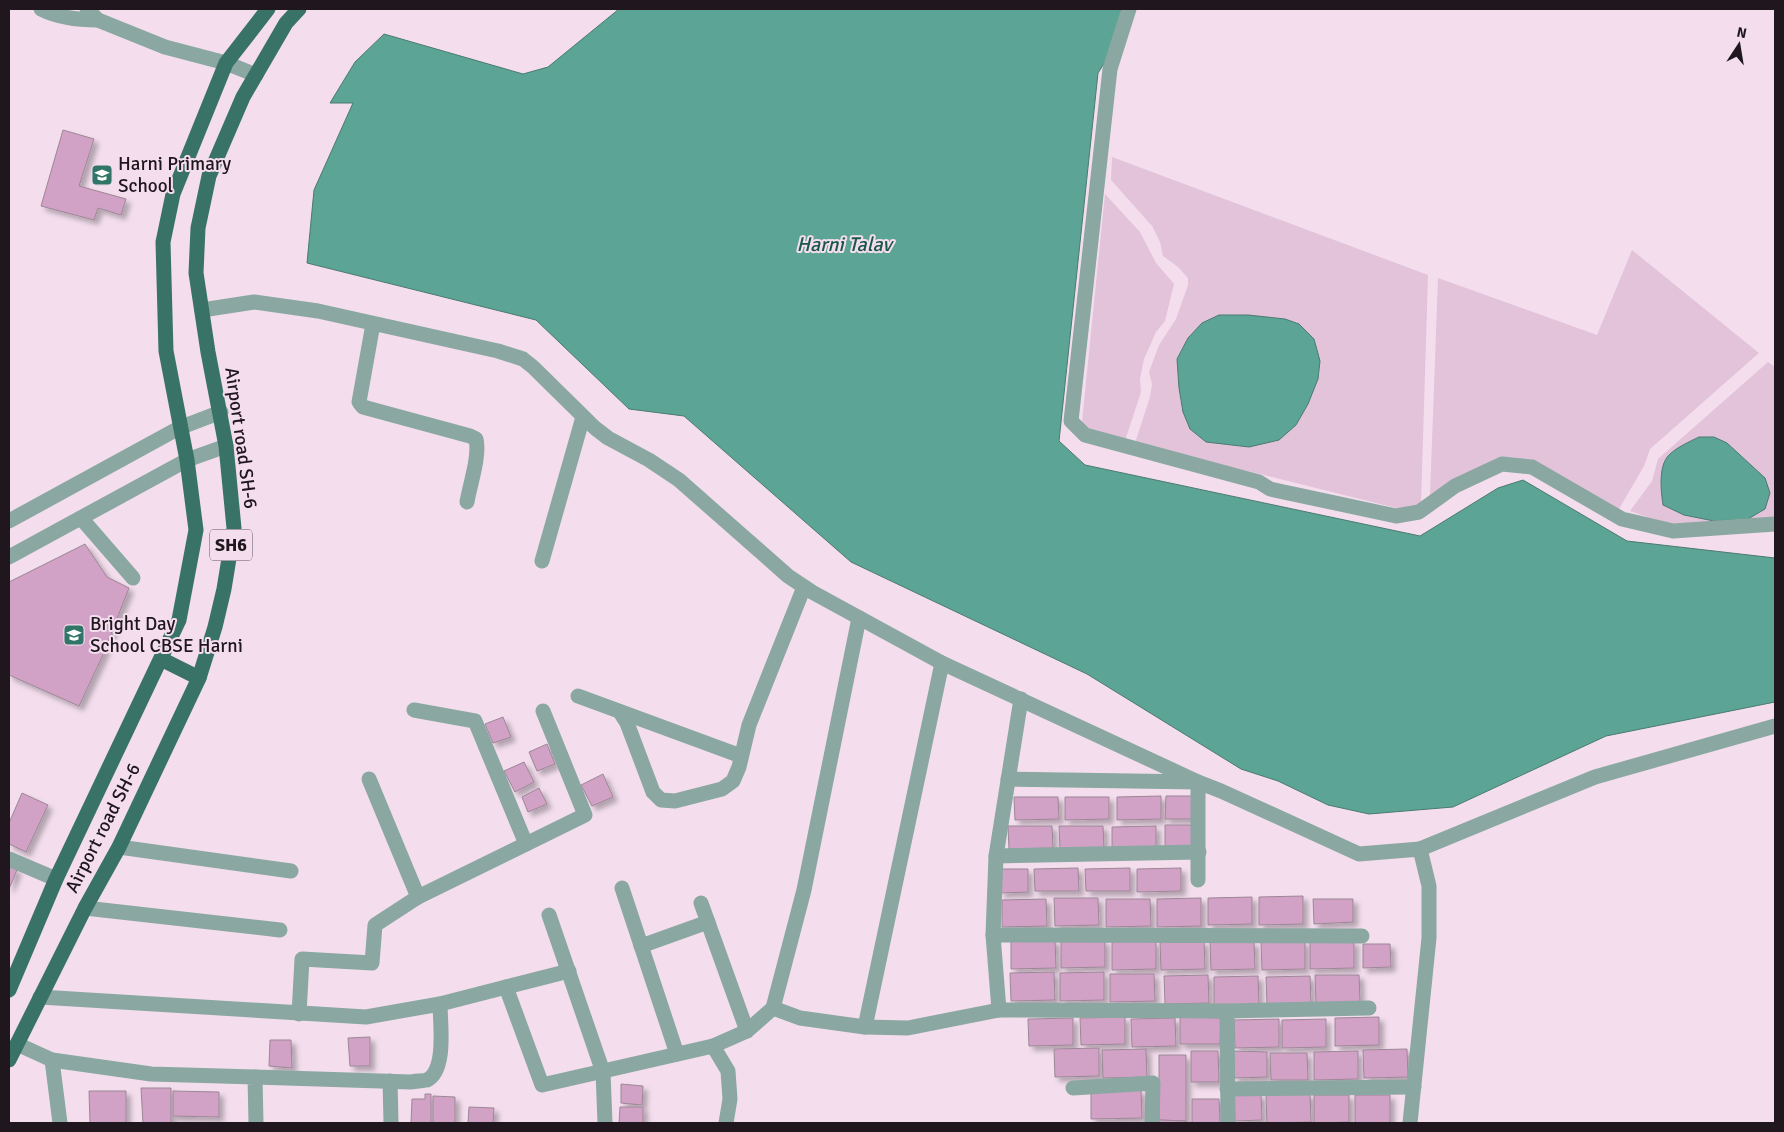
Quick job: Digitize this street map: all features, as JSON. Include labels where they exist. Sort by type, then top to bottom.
[{"type":"main road","name":"SH6","points":[[9,990],[56,878],[179,620],[196,530],[187,460],[179,428],[166,352],[163,242],[173,194],[226,64],[268,9]]},
{"type":"main road","name":"Airport road SH-6","points":[[9,1060],[85,908],[119,847],[199,678],[215,627],[224,589],[234,528],[221,412],[208,352],[196,273],[198,228],[209,176],[243,97],[286,23],[299,9]]},
{"type":"main road","points":[[161,659],[199,678]]},
{"type":"street","points":[[40,9],[75,20],[98,20],[166,46],[256,75]]},
{"type":"street","points":[[87,9],[98,20]]},
{"type":"street","points":[[1129,9],[1110,69],[1071,421],[1085,435],[1259,482],[1270,489],[1396,516],[1419,512],[1454,486],[1502,464],[1532,467],[1622,519],[1673,531],[1775,524]]},
{"type":"street","points":[[202,310],[254,302],[318,311],[498,351],[523,359],[608,438],[649,460],[679,480],[788,576],[804,587],[942,663],[1198,782],[1359,854],[1420,850],[1595,777],[1775,726]]},
{"type":"street","points":[[373,324],[359,402],[363,407],[476,439],[476,455],[466,502]]},
{"type":"street","points":[[9,521],[179,428],[221,412]]},
{"type":"street","points":[[542,561],[584,417]]},
{"type":"street","points":[[9,557],[187,460],[226,446]]},
{"type":"street","points":[[81,518],[133,578]]},
{"type":"street","points":[[620,712],[627,723],[653,792],[661,800],[675,801],[722,789],[733,781],[749,725],[804,587]]},
{"type":"street","points":[[506,986],[542,1085],[713,1046],[747,1031],[773,1008],[804,890],[859,618]]},
{"type":"street","points":[[865,1027],[942,663]]},
{"type":"street","points":[[578,696],[741,756]]},
{"type":"street","points":[[999,1010],[993,935],[996,856],[1021,699]]},
{"type":"street","points":[[414,710],[475,721],[495,749],[526,844]]},
{"type":"street","points":[[299,1014],[302,959],[372,963],[375,925],[418,897],[585,815],[543,711]]},
{"type":"street","points":[[369,779],[418,897]]},
{"type":"street","points":[[1008,779],[1198,782]]},
{"type":"street","points":[[1198,782],[1198,880]]},
{"type":"street","points":[[119,847],[291,871]]},
{"type":"street","points":[[1410,1123],[1429,938],[1429,886],[1420,850]]},
{"type":"street","points":[[996,856],[1199,852]]},
{"type":"street","points":[[9,858],[56,878]]},
{"type":"street","points":[[622,888],[677,1054]]},
{"type":"street","points":[[701,903],[747,1031]]},
{"type":"street","points":[[85,908],[280,930]]},
{"type":"street","points":[[549,915],[603,1072],[605,1123]]},
{"type":"street","points":[[641,946],[708,922]]},
{"type":"street","points":[[993,935],[1362,936]]},
{"type":"street","points":[[40,997],[366,1017],[440,1004],[569,971]]},
{"type":"street","points":[[17,1044],[52,1060],[151,1074],[411,1082],[427,1080],[437,1070],[440,1057],[440,1004]]},
{"type":"street","points":[[773,1008],[800,1018],[865,1027],[908,1028],[999,1010],[1227,1011],[1369,1008]]},
{"type":"street","points":[[1227,1011],[1228,1123]]},
{"type":"street","points":[[713,1046],[728,1071],[730,1099],[726,1123]]},
{"type":"street","points":[[52,1060],[60,1123]]},
{"type":"street","points":[[256,1077],[256,1123]]},
{"type":"street","points":[[390,1081],[391,1123]]},
{"type":"street","points":[[1073,1088],[1153,1083],[1152,1123]]},
{"type":"street","points":[[1227,1089],[1414,1087]]},
{"type":"shaded area","points":[[1112,157],[1428,275],[1421,505],[1404,510],[1135,443],[1150,397],[1152,384],[1149,372],[1159,345],[1176,319],[1188,285],[1188,278],[1178,267],[1163,256],[1160,242],[1152,226],[1111,180]]},
{"type":"shaded area","points":[[1105,194],[1140,232],[1156,263],[1174,284],[1165,321],[1156,332],[1144,359],[1140,379],[1141,392],[1125,441],[1086,428],[1082,422]]},
{"type":"shaded area","points":[[1632,250],[1759,353],[1650,449],[1644,466],[1619,509],[1534,460],[1511,457],[1497,458],[1430,495],[1438,278],[1597,335]]},
{"type":"shaded area","points":[[1768,362],[1775,367],[1775,520],[1675,527],[1630,511],[1652,481],[1658,459]]},
{"type":"water","name":"Harni Talav","points":[[619,9],[1121,9],[1117,43],[1098,73],[1059,441],[1085,465],[1420,536],[1498,488],[1523,480],[1627,541],[1775,558],[1775,702],[1606,736],[1453,807],[1369,814],[1328,805],[1278,781],[1241,769],[1087,674],[851,562],[684,416],[629,409],[536,320],[307,263],[314,190],[353,103],[330,103],[355,62],[384,34],[523,74],[548,67]]},
{"type":"water","points":[[1219,315],[1248,315],[1285,319],[1299,324],[1314,339],[1320,361],[1318,379],[1308,404],[1296,425],[1279,440],[1249,447],[1206,442],[1190,429],[1183,412],[1177,359],[1188,338],[1202,323]]},
{"type":"water","points":[[1699,437],[1714,437],[1727,443],[1765,478],[1770,493],[1765,509],[1748,519],[1714,521],[1684,515],[1663,505],[1661,479],[1663,465],[1669,455]]},
{"type":"building","points":[[63,130],[94,139],[79,186],[126,199],[121,215],[98,208],[94,220],[41,206]]},
{"type":"building","name":"Bright Day School CBSE Harni","points":[[85,544],[107,577],[129,588],[102,657],[79,706],[9,675],[9,582]]},
{"type":"building","points":[[503,717],[511,737],[493,743],[485,724]]},
{"type":"building","points":[[547,744],[555,764],[537,771],[529,752]]},
{"type":"building","points":[[524,762],[534,782],[515,792],[504,771]]},
{"type":"building","points":[[603,774],[613,797],[592,806],[581,785]]},
{"type":"building","points":[[539,788],[547,804],[528,812],[522,797]]},
{"type":"building","points":[[22,793],[48,805],[26,852],[9,844],[9,823]]},
{"type":"building","points":[[1161,796],[1161,819],[1117,820],[1117,797]]},
{"type":"building","points":[[1166,796],[1193,796],[1194,819],[1165,819]]},
{"type":"building","points":[[1014,797],[1058,797],[1059,819],[1015,820]]},
{"type":"building","points":[[1065,797],[1109,797],[1109,819],[1065,820]]},
{"type":"building","points":[[1165,825],[1192,825],[1193,848],[1165,849]]},
{"type":"building","points":[[1008,826],[1052,826],[1053,848],[1009,849]]},
{"type":"building","points":[[1059,826],[1103,826],[1104,848],[1060,849]]},
{"type":"building","points":[[1156,826],[1156,848],[1112,849],[1112,827]]},
{"type":"building","points":[[9,866],[17,870],[9,889]]},
{"type":"building","points":[[1078,868],[1079,891],[1035,891],[1034,869]]},
{"type":"building","points":[[1130,868],[1130,891],[1086,891],[1085,869]]},
{"type":"building","points":[[1181,868],[1181,891],[1137,892],[1137,869]]},
{"type":"building","points":[[1001,869],[1028,869],[1028,892],[1000,893]]},
{"type":"building","points":[[1303,896],[1303,924],[1259,925],[1259,897]]},
{"type":"building","points":[[1252,897],[1252,924],[1208,925],[1208,898]]},
{"type":"building","points":[[1054,898],[1098,898],[1099,925],[1055,926]]},
{"type":"building","points":[[1201,898],[1201,926],[1157,927],[1157,899]]},
{"type":"building","points":[[1046,899],[1047,926],[1002,927],[1002,900]]},
{"type":"building","points":[[1106,899],[1150,899],[1151,926],[1106,927]]},
{"type":"building","points":[[1313,899],[1353,899],[1353,922],[1314,924]]},
{"type":"building","points":[[1055,940],[1056,968],[1011,969],[1011,941]]},
{"type":"building","points":[[1105,940],[1105,967],[1061,968],[1061,941]]},
{"type":"building","points":[[1156,941],[1156,969],[1112,970],[1112,942]]},
{"type":"building","points":[[1204,941],[1205,969],[1161,970],[1160,942]]},
{"type":"building","points":[[1305,941],[1305,969],[1262,970],[1261,942]]},
{"type":"building","points":[[1310,941],[1354,941],[1354,968],[1310,969]]},
{"type":"building","points":[[1210,942],[1254,942],[1255,969],[1211,970]]},
{"type":"building","points":[[1363,944],[1390,944],[1391,967],[1363,968]]},
{"type":"building","points":[[1054,972],[1055,1000],[1011,1001],[1010,973]]},
{"type":"building","points":[[1104,972],[1104,1000],[1060,1001],[1060,973]]},
{"type":"building","points":[[1110,974],[1154,974],[1155,1001],[1110,1002]]},
{"type":"building","points":[[1208,975],[1209,1003],[1165,1004],[1164,976]]},
{"type":"building","points":[[1315,975],[1359,975],[1360,1002],[1316,1003]]},
{"type":"building","points":[[1258,976],[1259,1004],[1214,1005],[1214,977]]},
{"type":"building","points":[[1310,976],[1311,1004],[1267,1005],[1266,977]]},
{"type":"building","points":[[1125,1017],[1125,1044],[1081,1045],[1080,1018]]},
{"type":"building","points":[[1180,1017],[1221,1018],[1220,1044],[1180,1044]]},
{"type":"building","points":[[1379,1017],[1379,1045],[1335,1046],[1335,1018]]},
{"type":"building","points":[[1073,1018],[1073,1045],[1029,1046],[1028,1019]]},
{"type":"building","points":[[1175,1018],[1176,1046],[1132,1047],[1131,1019]]},
{"type":"building","points":[[1279,1019],[1279,1047],[1235,1048],[1234,1020]]},
{"type":"building","points":[[1326,1019],[1326,1047],[1282,1048],[1282,1020]]},
{"type":"building","points":[[370,1037],[370,1066],[350,1066],[348,1038]]},
{"type":"building","points":[[270,1040],[291,1040],[292,1068],[269,1066]]},
{"type":"building","points":[[1099,1048],[1099,1076],[1055,1077],[1054,1049]]},
{"type":"building","points":[[1146,1049],[1147,1077],[1103,1078],[1102,1050]]},
{"type":"building","points":[[1407,1049],[1408,1077],[1364,1078],[1363,1050]]},
{"type":"building","points":[[1191,1051],[1218,1051],[1219,1082],[1191,1082]]},
{"type":"building","points":[[1233,1051],[1267,1052],[1267,1077],[1234,1078]]},
{"type":"building","points":[[1358,1051],[1358,1079],[1314,1080],[1314,1052]]},
{"type":"building","points":[[1270,1053],[1307,1053],[1308,1080],[1271,1080]]},
{"type":"building","points":[[1159,1055],[1186,1055],[1186,1121],[1159,1120]]},
{"type":"building","points":[[621,1084],[643,1086],[642,1105],[621,1103]]},
{"type":"building","points":[[141,1088],[171,1088],[171,1123],[143,1123]]},
{"type":"building","points":[[1141,1090],[1142,1118],[1091,1119],[1091,1091]]},
{"type":"building","points":[[89,1091],[126,1091],[126,1123],[90,1123]]},
{"type":"building","points":[[173,1091],[219,1092],[219,1117],[173,1116]]},
{"type":"building","points":[[425,1094],[431,1094],[431,1123],[411,1123],[412,1099],[425,1099]]},
{"type":"building","points":[[1261,1094],[1262,1120],[1235,1121],[1234,1095]]},
{"type":"building","points":[[1310,1094],[1311,1122],[1267,1123],[1266,1095]]},
{"type":"building","points":[[1314,1095],[1349,1095],[1349,1122],[1314,1123]]},
{"type":"building","points":[[1355,1095],[1390,1095],[1390,1123],[1355,1123]]},
{"type":"building","points":[[433,1096],[455,1097],[455,1123],[433,1123]]},
{"type":"building","points":[[1192,1099],[1219,1099],[1220,1123],[1192,1123]]},
{"type":"building","points":[[469,1107],[494,1108],[493,1123],[468,1123]]},
{"type":"building","points":[[620,1107],[643,1107],[643,1123],[619,1123]]},
{"type":"building","points":[[1159,1120],[1186,1121],[1186,1123],[1159,1123]]},
{"type":"place","name":"Harni Primary School","points":[[102,175]]},
{"type":"place","name":"Bright Day School CBSE Harni","points":[[74,635]]}]
